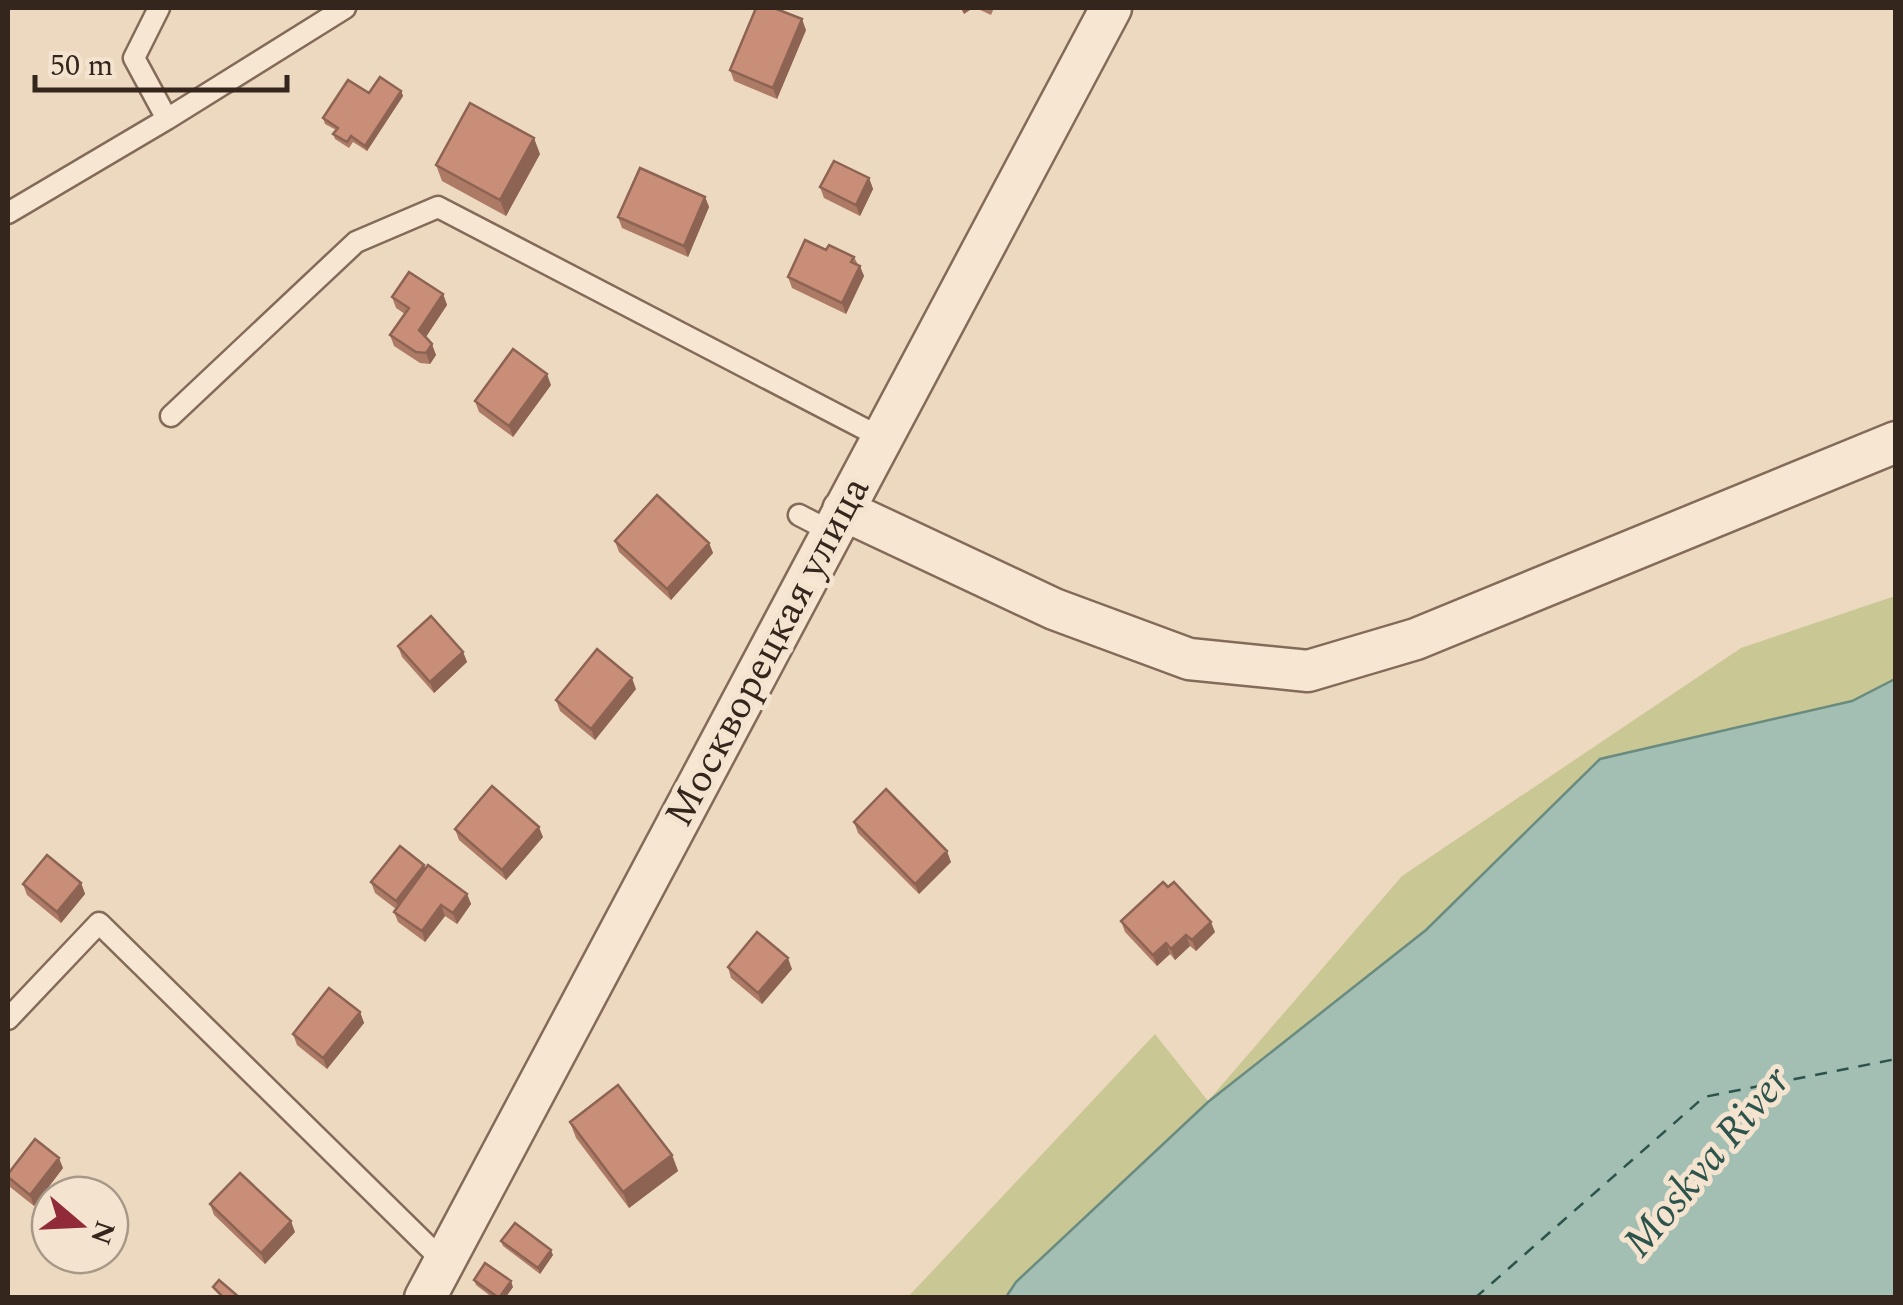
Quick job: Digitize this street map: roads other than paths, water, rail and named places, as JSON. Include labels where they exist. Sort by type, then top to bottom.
[{"type":"street","name":"Москворецкая улица","points":[[435,1280],[824,519],[880,438],[1112,8]]},
{"type":"street","points":[[824,519],[1188,658],[1308,670],[1416,639],[1896,442]]},
{"type":"lane","points":[[159,8],[134,58],[167,119]]},
{"type":"lane","points":[[8,214],[345,8]]},
{"type":"lane","points":[[171,416],[356,242],[438,208],[880,438]]},
{"type":"lane","points":[[8,1019],[98,923],[435,1280]]},
{"type":"water","name":"Moskva River","points":[[1895,679],[1895,1297],[1006,1297],[1016,1282],[1208,1102],[1426,930],[1600,759],[1852,701]]}]
